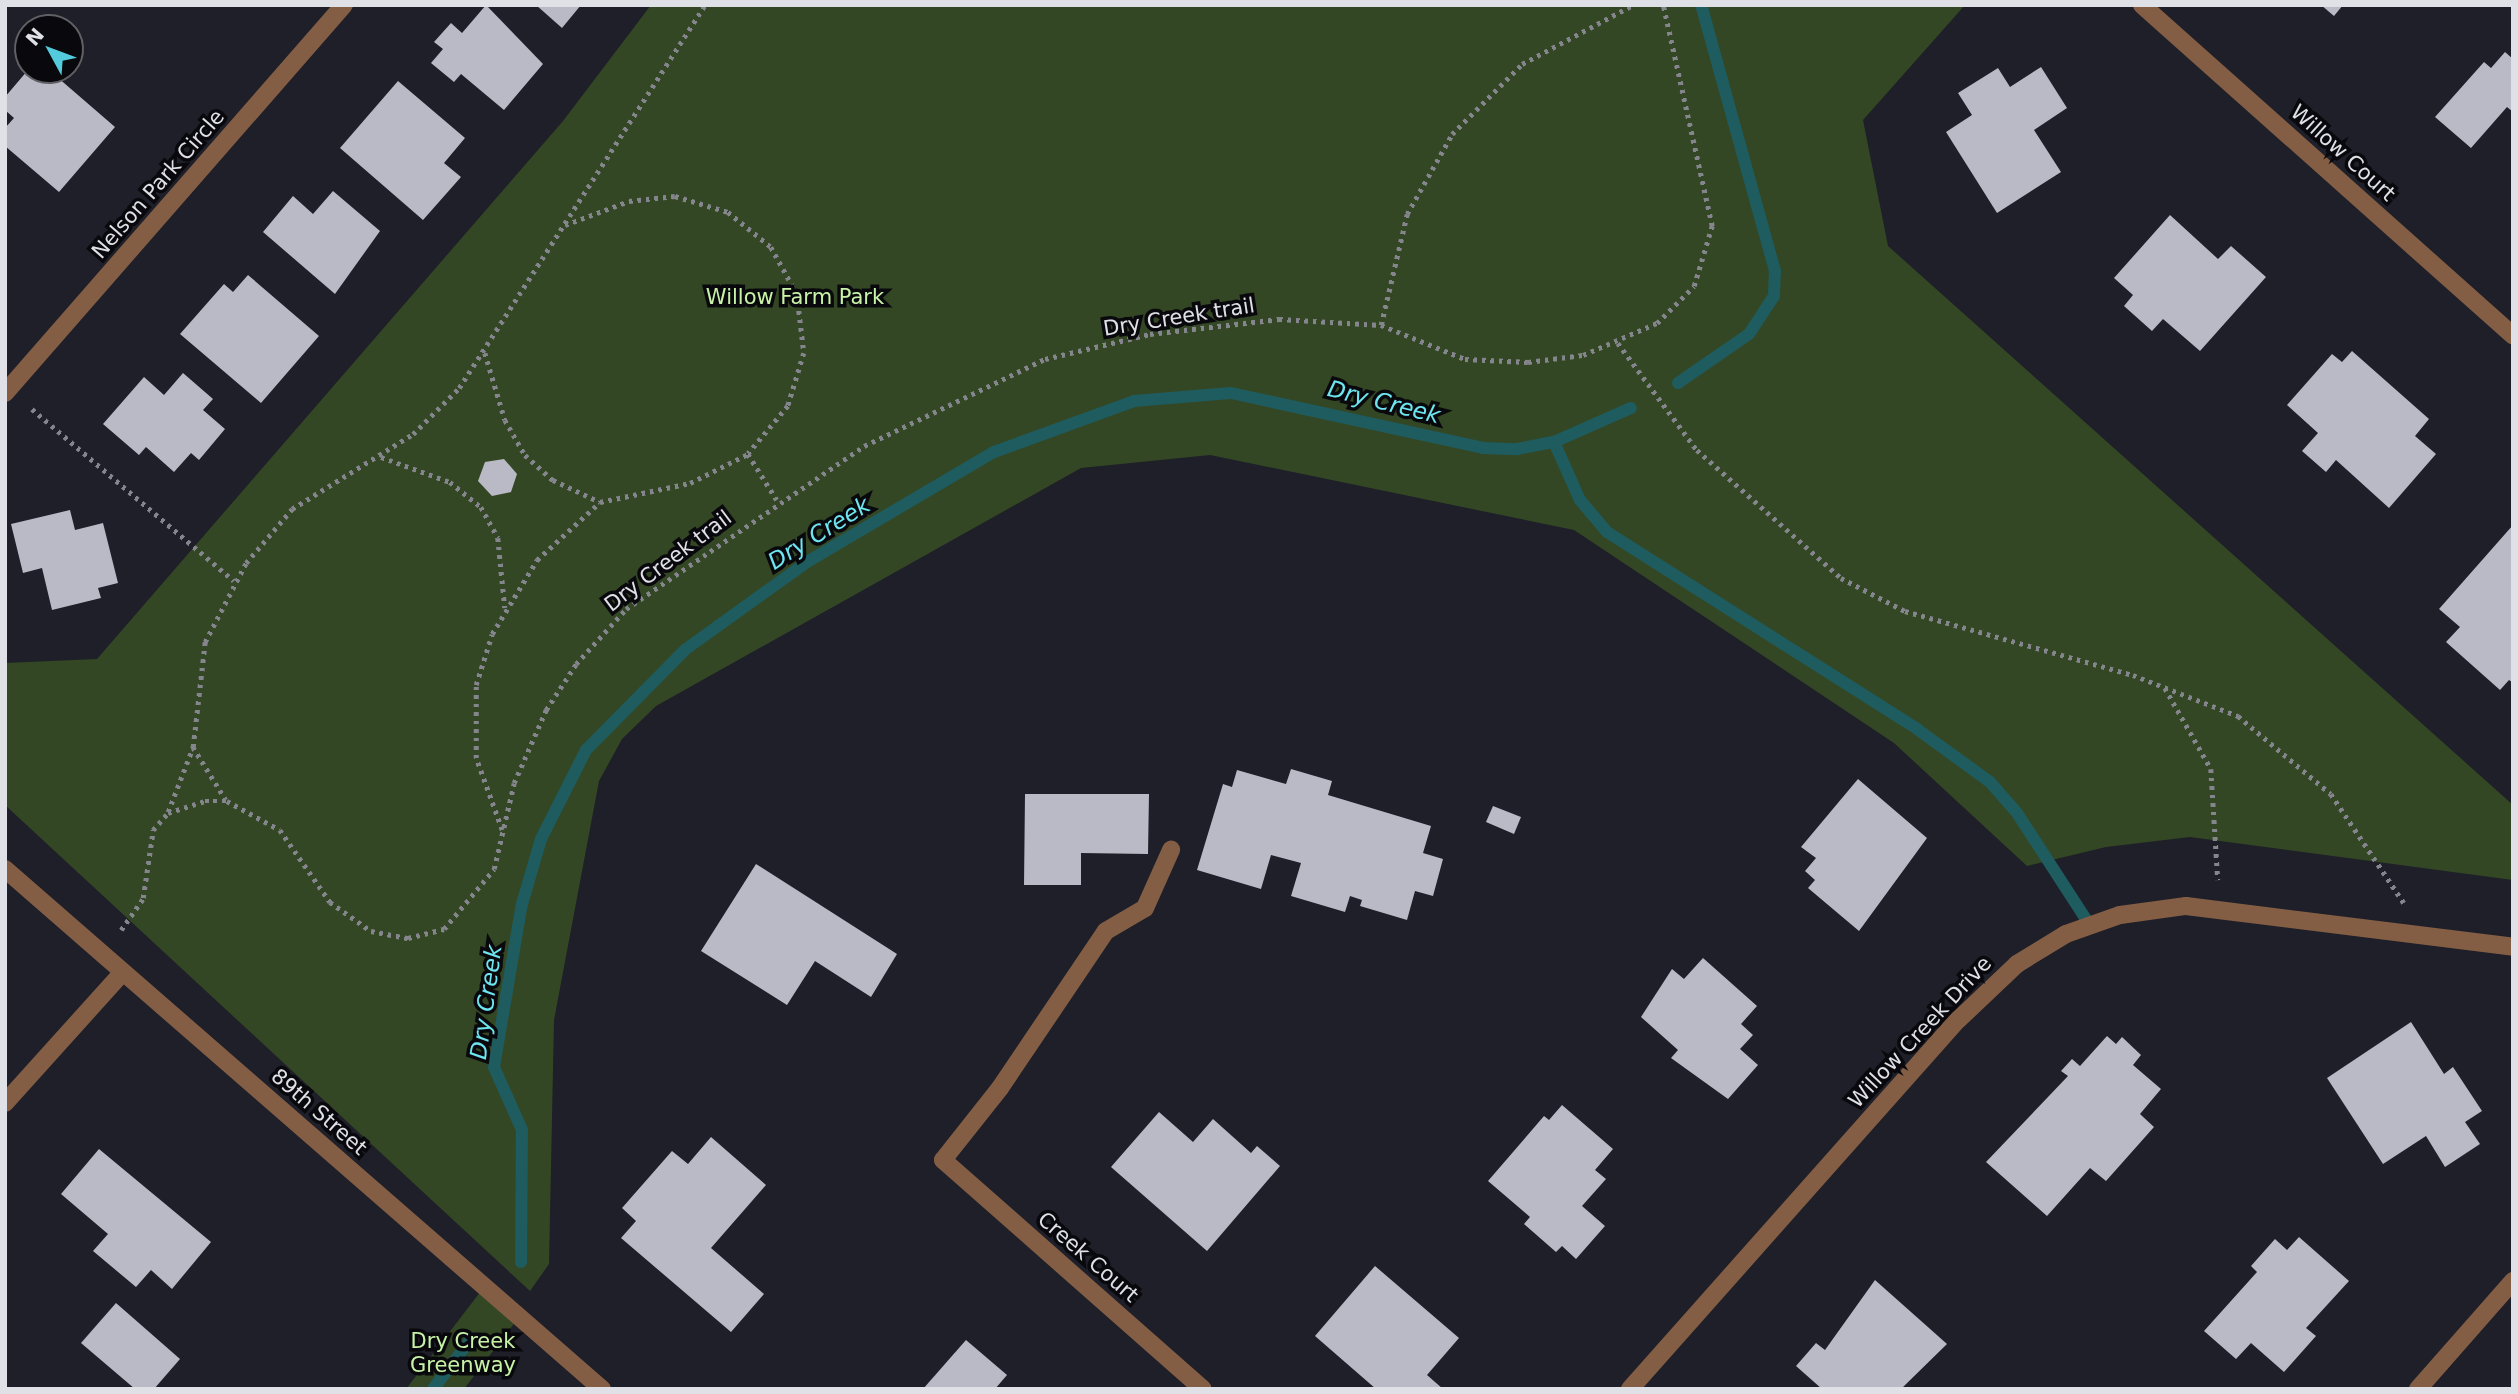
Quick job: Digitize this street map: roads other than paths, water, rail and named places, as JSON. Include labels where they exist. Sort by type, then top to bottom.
[{"type":"street","name":"Nelson Park Circle","points":[[7,391],[344,5]]},
{"type":"street","name":"Willow Court","points":[[2142,5],[2513,335]]},
{"type":"street","name":"Creek Court","points":[[1171,850],[1145,908],[1105,931],[1000,1088],[943,1160],[1203,1389]]},
{"type":"street","name":"89th Street","points":[[5,869],[602,1389]]},
{"type":"street","name":"Willow Creek Drive","points":[[1630,1389],[1911,1072],[2017,964],[2066,934],[2120,915],[2219,908],[2513,947]]},
{"type":"street","points":[[5,1103],[123,972]]},
{"type":"street","points":[[2418,1389],[2513,1281]]},
{"type":"waterway","name":"Dry Creek","points":[[1678,383],[1749,334],[1774,296],[1775,271],[1701,5]]},
{"type":"waterway","name":"Dry Creek","points":[[521,1262],[522,1130],[494,1067],[522,904],[541,839],[586,750],[686,649],[807,562],[994,452],[1134,401],[1231,393],[1483,448],[1517,449],[1554,442],[1631,408]]},
{"type":"waterway","points":[[1554,442],[1580,500],[1607,532],[1917,729],[1990,782],[2017,813],[2089,924]]},
{"type":"waterway","name":"Dry Creek","points":[[433,1389],[472,1338]]},
{"type":"park label","name":"Willow Farm Park","points":[[795,297]]},
{"type":"park label","name":"Dry Creek Greenway","points":[[463,1353]]}]
